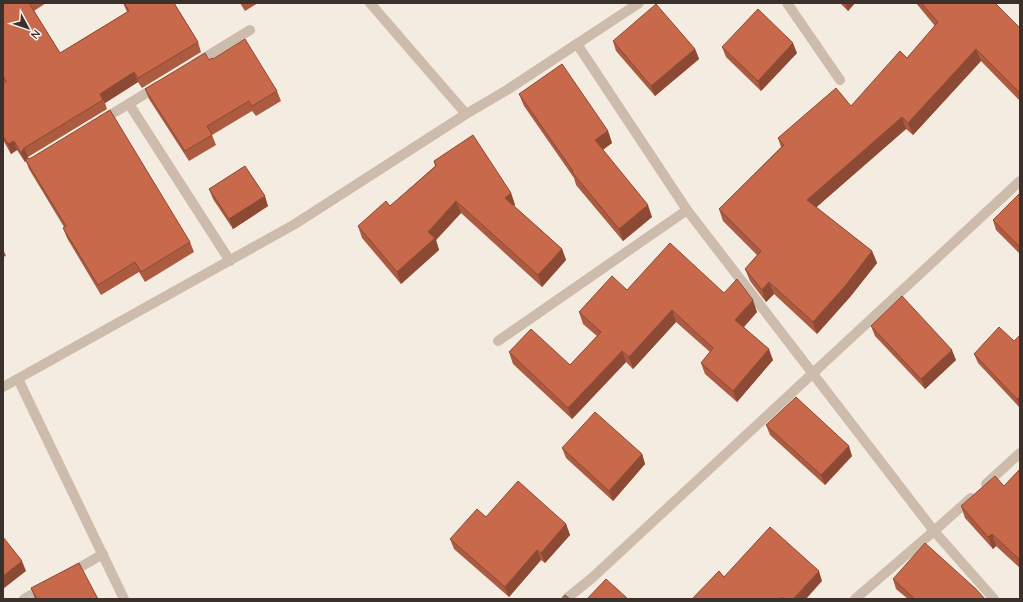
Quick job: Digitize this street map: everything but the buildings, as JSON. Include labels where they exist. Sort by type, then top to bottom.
[{"type":"street","points":[[370,3],[466,114]]},
{"type":"street","points":[[3,387],[295,224],[577,44],[625,6],[639,3]]},
{"type":"street","points":[[787,3],[840,80]]},
{"type":"street","points":[[190,67],[250,30]]},
{"type":"street","points":[[577,44],[687,210],[814,373],[934,531],[994,599]]},
{"type":"street","points":[[96,124],[169,79]]},
{"type":"street","points":[[129,104],[230,261]]},
{"type":"street","points":[[566,599],[592,578],[1020,181]]},
{"type":"street","points":[[498,341],[687,210]]},
{"type":"street","points":[[18,379],[124,599]]},
{"type":"street","points":[[855,599],[934,531],[1020,453]]},
{"type":"street","points":[[24,599],[103,554]]}]
